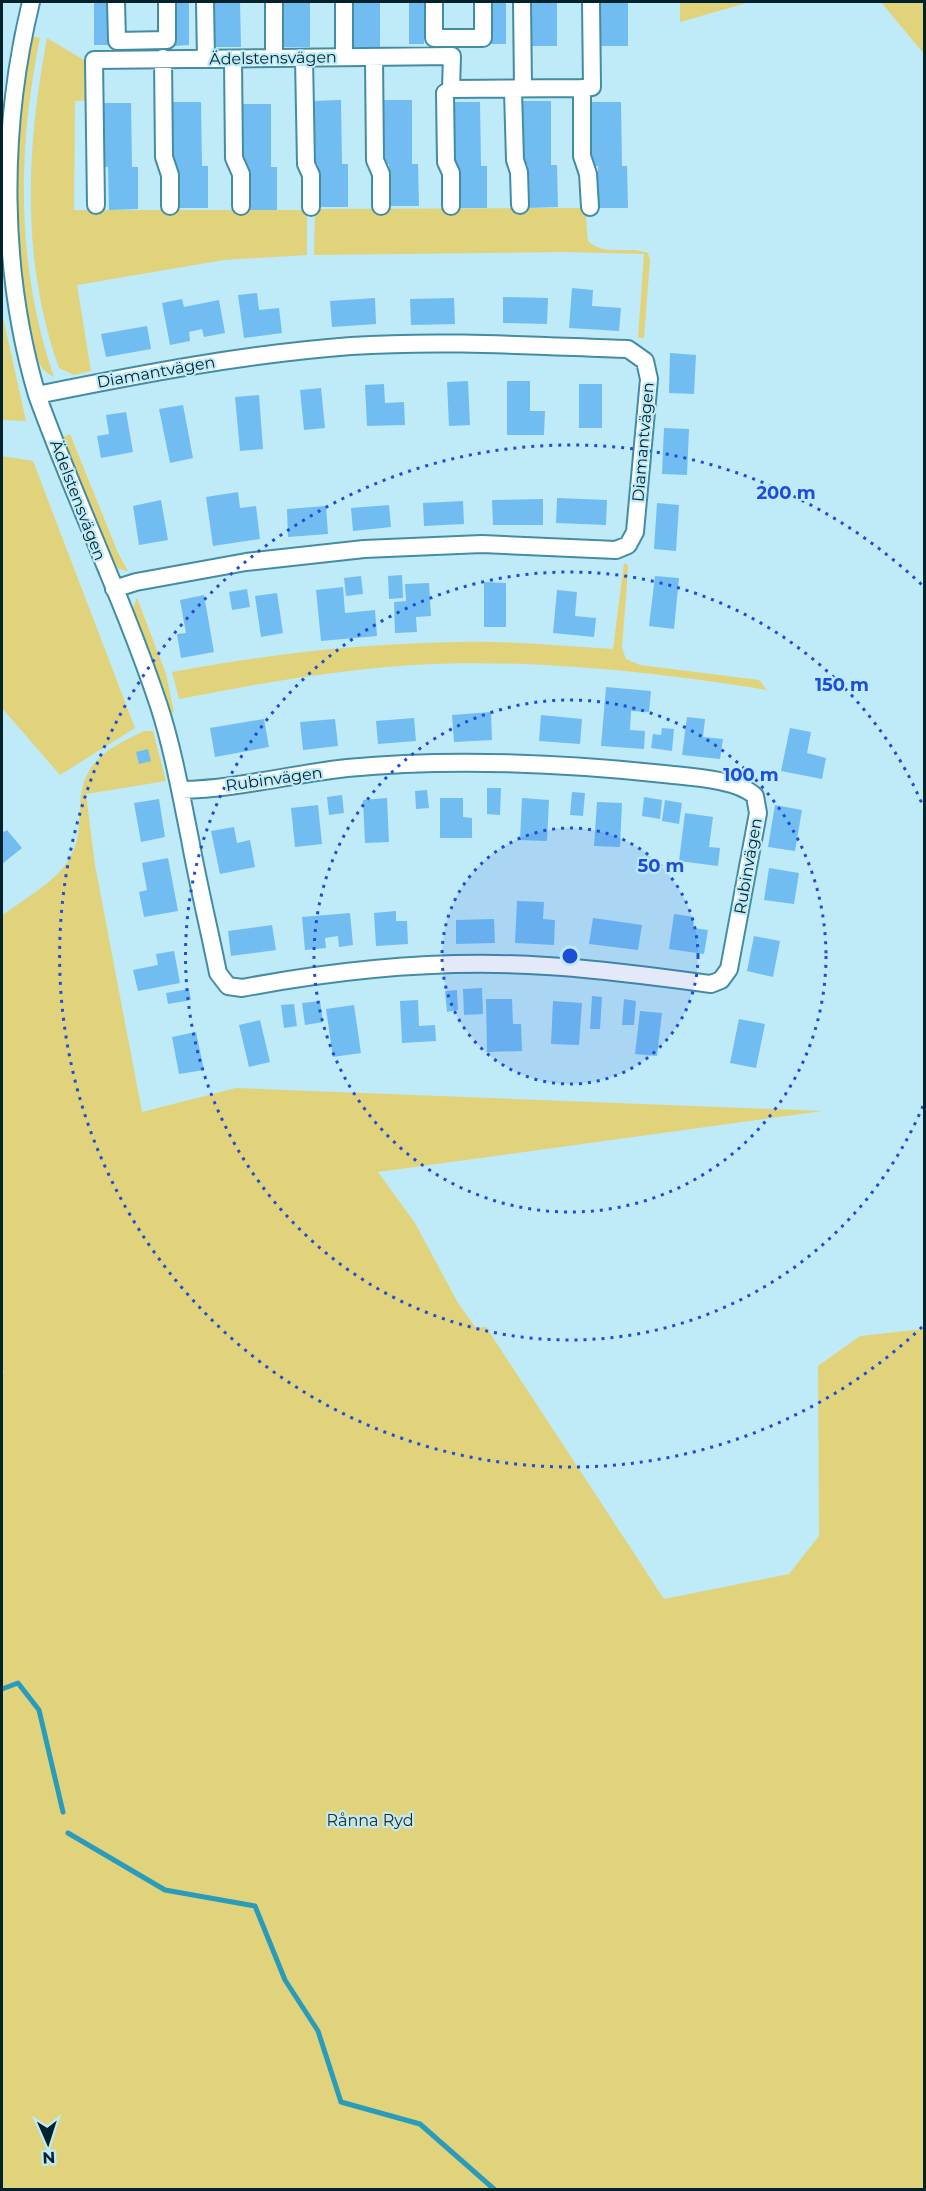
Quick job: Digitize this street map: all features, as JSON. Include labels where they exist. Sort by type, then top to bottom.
[{"type":"street","name":"Ädelstensvägen","points":[[31,2],[11,94],[5,182],[8,248],[15,304],[37,395],[160,708],[181,790],[218,973],[228,986]]},
{"type":"street","points":[[116,2],[117,41],[167,40],[166,2]]},
{"type":"street","points":[[206,2],[206,59]]},
{"type":"street","points":[[274,2],[274,58]]},
{"type":"street","points":[[344,2],[344,56]]},
{"type":"street","points":[[434,2],[434,38],[483,38],[483,2]]},
{"type":"street","points":[[520,205],[519,172],[515,160],[522,2]]},
{"type":"street","points":[[451,206],[451,173],[446,162],[445,93],[452,89],[592,87],[591,2]]},
{"type":"street","points":[[452,38],[452,89]]},
{"type":"street","points":[[142,40],[144,59]]},
{"type":"street","name":"Ädelstensvägen","points":[[96,205],[94,60],[452,56]]},
{"type":"street","points":[[164,58],[164,157],[170,175],[170,206]]},
{"type":"street","points":[[304,58],[306,164],[311,175],[311,207]]},
{"type":"street","points":[[374,58],[375,160],[381,174],[381,206]]},
{"type":"street","points":[[233,59],[234,158],[241,174],[240,206]]},
{"type":"street","points":[[582,88],[582,156],[588,174],[590,207]]},
{"type":"street","name":"Diamantvägen","points":[[37,395],[116,378],[234,359],[353,346],[490,345],[628,349],[645,361],[649,379],[635,532],[628,545],[616,550],[482,544],[364,549],[246,562],[146,580],[114,589]]},
{"type":"street","name":"Rubinvägen","points":[[181,790],[348,768],[504,764],[614,769],[690,777],[746,788],[755,796],[758,813],[729,969],[721,980],[711,984],[546,966],[450,964],[350,971],[242,988],[228,986]]},
{"type":"green space","points":[[680,2],[750,2],[680,22]]},
{"type":"green space","points":[[881,2],[924,2],[924,54]]},
{"type":"green space","points":[[31,36],[40,38],[27,123],[24,208],[33,293],[54,377],[42,367],[35,353],[19,248],[16,178],[21,109]]},
{"type":"green space","points":[[47,38],[89,63],[92,100],[75,101],[74,210],[307,210],[307,255],[224,260],[77,285],[91,371],[74,375],[59,368],[38,287],[31,204],[35,121]]},
{"type":"green space","points":[[585,208],[588,241],[595,246],[609,250],[633,250],[648,253],[650,260],[644,338],[638,338],[644,254],[564,252],[314,255],[315,209]]},
{"type":"green space","points":[[2,313],[26,421],[2,420]]},
{"type":"green space","points":[[70,434],[118,553],[128,571],[119,569],[113,563],[63,437]]},
{"type":"green space","points":[[2,456],[33,461],[135,728],[60,775],[2,708]]},
{"type":"green space","points":[[624,563],[628,565],[622,648],[626,659],[640,665],[759,680],[767,690],[590,668],[456,663],[383,667],[325,674],[179,699],[172,672],[317,651],[426,643],[482,642],[613,649]]},
{"type":"green space","points":[[137,598],[166,674],[174,712],[170,713],[132,610]]},
{"type":"green space","name":"Rånna Ryd","points":[[144,731],[153,731],[166,781],[86,794],[95,865],[142,1112],[236,1088],[823,1111],[378,1172],[415,1223],[458,1303],[476,1328],[486,1327],[664,1599],[789,1574],[819,1536],[818,1366],[860,1336],[924,1329],[924,2189],[2,2189],[2,1381],[4,1371],[2,1371],[2,916],[42,888],[67,862],[77,840],[82,790],[92,767],[108,751]]},
{"type":"building","points":[[94,2],[108,2],[108,45],[94,45]]},
{"type":"building","points":[[175,2],[189,2],[189,45],[175,46]]},
{"type":"building","points":[[214,2],[240,2],[241,47],[214,47]]},
{"type":"building","points":[[283,2],[310,2],[310,47],[283,47]]},
{"type":"building","points":[[354,2],[380,2],[380,47],[354,47]]},
{"type":"building","points":[[409,2],[424,2],[424,44],[409,44]]},
{"type":"building","points":[[492,2],[506,2],[506,44],[491,44]]},
{"type":"building","points":[[530,2],[557,2],[557,46],[530,46]]},
{"type":"building","points":[[601,2],[628,2],[628,46],[601,46]]},
{"type":"building","points":[[341,100],[342,164],[348,164],[348,207],[319,207],[318,164],[312,164],[312,101]]},
{"type":"building","points":[[382,100],[412,100],[412,164],[418,164],[419,206],[389,206],[389,164],[383,164]]},
{"type":"building","points":[[522,101],[551,101],[551,165],[557,165],[558,207],[528,208],[528,165],[522,165]]},
{"type":"building","points":[[172,102],[201,102],[202,166],[208,166],[208,208],[179,208],[178,166],[172,166]]},
{"type":"building","points":[[451,102],[480,102],[481,166],[487,166],[487,208],[458,208],[457,166],[451,166]]},
{"type":"building","points":[[592,102],[621,102],[622,166],[627,166],[628,208],[598,208],[598,166],[592,166]]},
{"type":"building","points":[[102,103],[131,103],[132,167],[138,167],[138,209],[109,210],[108,167],[103,167]]},
{"type":"building","points":[[241,104],[271,104],[271,167],[277,167],[277,210],[248,210],[248,168],[242,168]]},
{"type":"building","points":[[572,288],[593,290],[592,306],[621,308],[619,331],[569,328]]},
{"type":"building","points":[[257,293],[259,310],[279,308],[282,333],[244,338],[238,295]]},
{"type":"building","points":[[503,297],[548,298],[547,324],[503,323]]},
{"type":"building","points":[[375,298],[376,324],[332,327],[330,301]]},
{"type":"building","points":[[454,298],[455,324],[411,325],[410,299]]},
{"type":"building","points":[[182,299],[184,307],[219,300],[225,333],[204,337],[202,329],[189,332],[190,341],[170,345],[162,303]]},
{"type":"building","points":[[147,326],[151,349],[106,357],[101,334]]},
{"type":"building","points":[[670,353],[696,355],[694,394],[669,393]]},
{"type":"building","points":[[468,381],[470,425],[449,426],[447,382]]},
{"type":"building","points":[[507,381],[530,381],[530,411],[545,411],[544,435],[507,435]]},
{"type":"building","points":[[384,384],[385,403],[404,402],[405,425],[367,426],[365,385]]},
{"type":"building","points":[[579,384],[602,384],[602,428],[579,428]]},
{"type":"building","points":[[321,388],[325,428],[304,430],[300,390]]},
{"type":"building","points":[[259,395],[263,449],[240,451],[235,397]]},
{"type":"building","points":[[183,405],[193,458],[170,463],[159,409]]},
{"type":"building","points":[[126,412],[133,452],[101,458],[97,436],[109,434],[106,415]]},
{"type":"building","points":[[664,428],[689,429],[687,475],[662,474]]},
{"type":"building","points":[[238,492],[240,508],[256,506],[260,539],[213,546],[206,497]]},
{"type":"building","points":[[557,498],[607,500],[606,525],[556,523]]},
{"type":"building","points":[[543,499],[543,525],[493,525],[492,500]]},
{"type":"building","points":[[161,500],[168,540],[139,545],[133,506]]},
{"type":"building","points":[[463,501],[464,524],[424,526],[423,503]]},
{"type":"building","points":[[657,503],[679,505],[676,551],[654,549]]},
{"type":"building","points":[[389,505],[391,527],[353,531],[351,508]]},
{"type":"building","points":[[326,506],[328,534],[288,537],[287,509]]},
{"type":"building","points":[[402,575],[403,598],[389,599],[388,576]]},
{"type":"building","points":[[361,576],[363,594],[346,596],[344,578]]},
{"type":"building","points":[[655,576],[679,578],[674,629],[649,626]]},
{"type":"building","points":[[484,582],[506,583],[506,627],[484,627]]},
{"type":"building","points":[[429,583],[431,616],[416,617],[417,632],[395,633],[394,602],[406,601],[405,584]]},
{"type":"building","points":[[343,587],[345,613],[375,610],[377,636],[321,641],[316,590]]},
{"type":"building","points":[[247,589],[250,607],[232,610],[229,592]]},
{"type":"building","points":[[557,590],[577,592],[575,616],[596,618],[594,637],[553,633]]},
{"type":"building","points":[[277,593],[283,633],[261,637],[255,596]]},
{"type":"building","points":[[204,595],[214,652],[181,658],[177,634],[186,633],[180,600]]},
{"type":"building","points":[[606,687],[651,691],[649,712],[631,711],[630,730],[645,731],[644,749],[601,746]]},
{"type":"building","points":[[491,712],[492,740],[454,742],[452,715]]},
{"type":"building","points":[[541,715],[582,719],[580,744],[539,741]]},
{"type":"building","points":[[687,717],[705,719],[703,737],[723,739],[720,759],[682,755]]},
{"type":"building","points":[[414,718],[416,741],[378,744],[376,721]]},
{"type":"building","points":[[264,719],[269,747],[215,757],[210,728]]},
{"type":"building","points":[[335,719],[338,746],[303,750],[300,722]]},
{"type":"building","points":[[662,728],[674,729],[672,751],[651,748],[653,734],[661,735]]},
{"type":"building","points":[[790,728],[811,732],[807,753],[826,758],[822,779],[781,771]]},
{"type":"building","points":[[148,749],[151,761],[139,764],[136,752]]},
{"type":"building","points":[[487,788],[501,788],[500,815],[487,814]]},
{"type":"building","points":[[427,790],[429,808],[416,809],[415,791]]},
{"type":"building","points":[[572,792],[585,793],[583,816],[570,815]]},
{"type":"building","points":[[342,795],[344,813],[329,815],[327,797]]},
{"type":"building","points":[[644,797],[662,800],[660,819],[642,816]]},
{"type":"building","points":[[387,798],[389,842],[365,843],[363,800]]},
{"type":"building","points":[[440,798],[463,798],[463,817],[472,818],[472,838],[440,838]]},
{"type":"building","points":[[522,798],[549,800],[547,841],[520,840]]},
{"type":"building","points":[[159,799],[165,837],[141,842],[134,803]]},
{"type":"building","points":[[665,800],[682,803],[679,824],[662,821]]},
{"type":"building","points":[[597,802],[622,803],[620,847],[594,846]]},
{"type":"building","points":[[318,805],[322,844],[295,847],[291,808]]},
{"type":"building","points":[[775,805],[802,810],[795,851],[768,847]]},
{"type":"building","points":[[685,813],[713,817],[709,847],[720,848],[718,866],[679,861]]},
{"type":"building","points":[[234,827],[237,843],[250,840],[255,867],[220,874],[211,831]]},
{"type":"building","points":[[2,829],[4,832],[7,830],[22,848],[2,864]]},
{"type":"building","points":[[168,858],[178,911],[144,917],[139,892],[147,890],[142,863]]},
{"type":"building","points":[[769,868],[799,873],[794,904],[764,900]]},
{"type":"building","points":[[517,901],[544,902],[543,919],[555,920],[554,945],[515,943]]},
{"type":"building","points":[[396,911],[396,921],[407,921],[408,944],[376,946],[374,913]]},
{"type":"building","points":[[350,913],[353,945],[339,947],[338,936],[325,938],[326,948],[305,950],[302,917]]},
{"type":"building","points":[[674,914],[694,917],[693,928],[708,930],[704,954],[669,949]]},
{"type":"building","points":[[593,918],[642,925],[638,950],[589,944]]},
{"type":"building","points":[[494,919],[495,943],[456,944],[456,920]]},
{"type":"building","points":[[272,925],[276,950],[231,956],[228,931]]},
{"type":"building","points":[[754,936],[780,941],[773,977],[747,971]]},
{"type":"building","points":[[174,951],[180,983],[138,991],[133,970],[158,965],[156,954]]},
{"type":"building","points":[[482,988],[483,1014],[464,1015],[463,989]]},
{"type":"building","points":[[189,989],[191,1000],[168,1004],[166,993]]},
{"type":"building","points":[[457,990],[458,1010],[447,1012],[445,991]]},
{"type":"building","points":[[592,996],[602,997],[600,1029],[590,1029]]},
{"type":"building","points":[[486,999],[512,999],[513,1024],[521,1024],[522,1051],[487,1052]]},
{"type":"building","points":[[624,999],[636,1001],[634,1025],[622,1025]]},
{"type":"building","points":[[418,1000],[419,1026],[435,1025],[436,1041],[402,1043],[400,1001]]},
{"type":"building","points":[[320,1001],[323,1022],[305,1025],[302,1003]]},
{"type":"building","points":[[553,1001],[582,1003],[579,1045],[551,1044]]},
{"type":"building","points":[[294,1004],[297,1026],[284,1028],[281,1005]]},
{"type":"building","points":[[354,1005],[361,1053],[333,1057],[326,1009]]},
{"type":"building","points":[[640,1011],[662,1013],[657,1056],[635,1054]]},
{"type":"building","points":[[739,1019],[765,1024],[756,1068],[730,1063]]},
{"type":"building","points":[[260,1020],[270,1062],[249,1067],[239,1025]]},
{"type":"building","points":[[196,1032],[204,1070],[179,1074],[172,1037]]},
{"type":"waterway","points":[[2,1689],[18,1683],[39,1710],[63,1812]]},
{"type":"waterway","points":[[68,1833],[165,1890],[255,1906],[285,1980],[318,2031],[341,2102],[420,2124],[495,2190]]}]
